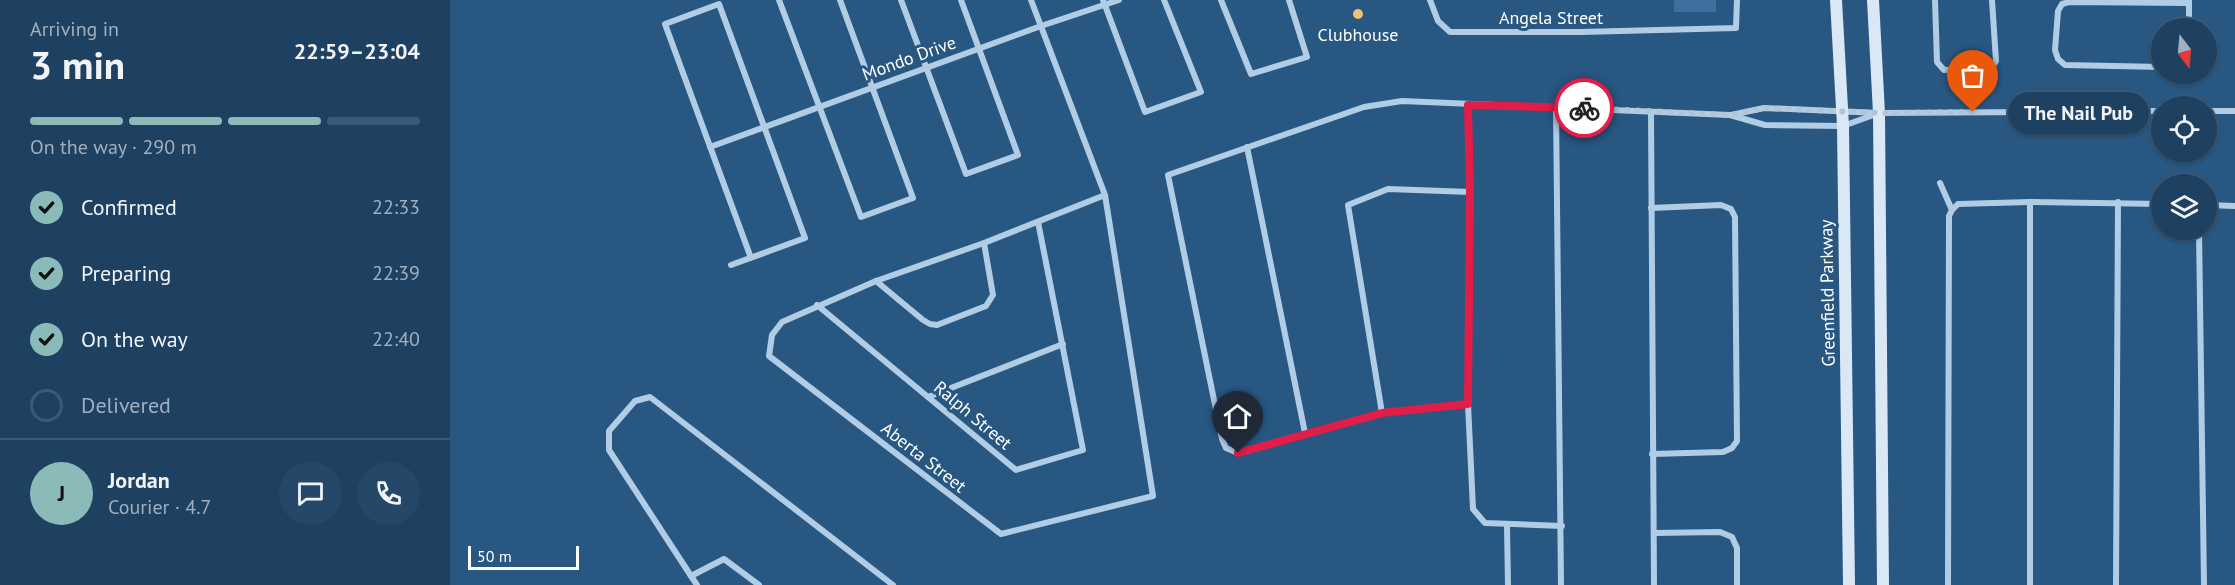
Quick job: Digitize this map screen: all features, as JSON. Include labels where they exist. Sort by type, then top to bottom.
[{"type":"main road","name":"Greenfield Parkway","points":[[1836,0],[1843,126],[1849,585]]},
{"type":"main road","points":[[1873,0],[1879,113],[1883,585]]},
{"type":"street","points":[[779,0],[861,217],[913,198],[840,0]]},
{"type":"street","points":[[901,0],[966,174],[1018,155],[961,0]]},
{"type":"street","name":"Aberta Street","points":[[1031,0],[1105,195],[1152,496],[1001,534],[769,356],[772,334],[782,322],[817,305],[1105,195]]},
{"type":"street","name":"Mondo Drive","points":[[710,147],[1104,2],[1119,0]]},
{"type":"street","points":[[1104,2],[1145,112],[1201,92],[1164,0]]},
{"type":"street","points":[[1221,0],[1251,74],[1307,57],[1288,0]]},
{"type":"street","name":"Angela Street","points":[[1430,0],[1438,21],[1450,32],[1581,32],[1736,28],[1737,0]]},
{"type":"street","points":[[1935,0],[1937,62],[1944,70],[1991,69],[1995,66],[1992,0]]},
{"type":"street","points":[[2151,67],[2065,65],[2058,59],[2055,50],[2058,11],[2062,4],[2070,2],[2189,1],[2189,18]]},
{"type":"street","points":[[731,265],[751,258],[805,238],[719,4],[665,24],[751,258]]},
{"type":"street","points":[[1468,404],[1382,413],[1238,453],[1226,448],[1222,439],[1168,175],[1364,107],[1402,102],[1730,115],[1765,125],[1843,126],[1879,113]]},
{"type":"street","points":[[1468,105],[1470,192],[1468,404],[1473,509],[1485,523],[1507,526],[1562,526]]},
{"type":"street","points":[[1556,107],[1561,585]]},
{"type":"street","points":[[1730,115],[1764,108],[1879,113],[2151,111]]},
{"type":"street","points":[[2217,111],[2235,111]]},
{"type":"street","points":[[1651,112],[1654,585]]},
{"type":"street","points":[[1247,147],[1305,433]]},
{"type":"street","points":[[1940,183],[1952,210]]},
{"type":"street","points":[[1382,413],[1348,205],[1388,189],[1470,192]]},
{"type":"street","points":[[2030,202],[2030,585]]},
{"type":"street","points":[[1948,585],[1949,216],[1952,210],[1958,204],[2030,202],[2151,204]]},
{"type":"street","points":[[2116,585],[2118,202]]},
{"type":"street","points":[[1651,208],[1721,205],[1731,209],[1735,217],[1737,429],[1737,441],[1732,448],[1724,452],[1652,454]]},
{"type":"street","points":[[2217,205],[2235,206]]},
{"type":"street","name":"Ralph Street","points":[[817,305],[1016,470],[1083,450],[1038,222]]},
{"type":"street","points":[[2199,240],[2204,585]]},
{"type":"street","points":[[876,281],[923,321],[937,325],[986,306],[991,301],[993,295],[984,243]]},
{"type":"street","points":[[928,397],[1063,344]]},
{"type":"street","points":[[697,585],[609,450],[609,431],[635,401],[650,397],[893,585]]},
{"type":"street","points":[[1507,526],[1508,585]]},
{"type":"street","points":[[1654,533],[1720,532],[1732,537],[1737,548],[1737,585]]},
{"type":"street","points":[[691,576],[724,559],[759,585]]},
{"type":"shaded area","points":[[1674,0],[1716,0],[1716,12],[1674,12]]},
{"type":"way so far","points":[[1584,108],[1730,115],[1761,108],[1879,113],[1973,112]]},
{"type":"place","name":"Clubhouse","points":[[1358,14]]},
{"type":"place","name":"The Nail Pub","points":[[1973,112]]},
{"type":"route","points":[[1238,453],[1382,413],[1468,404],[1470,192],[1468,105],[1584,108]]}]
